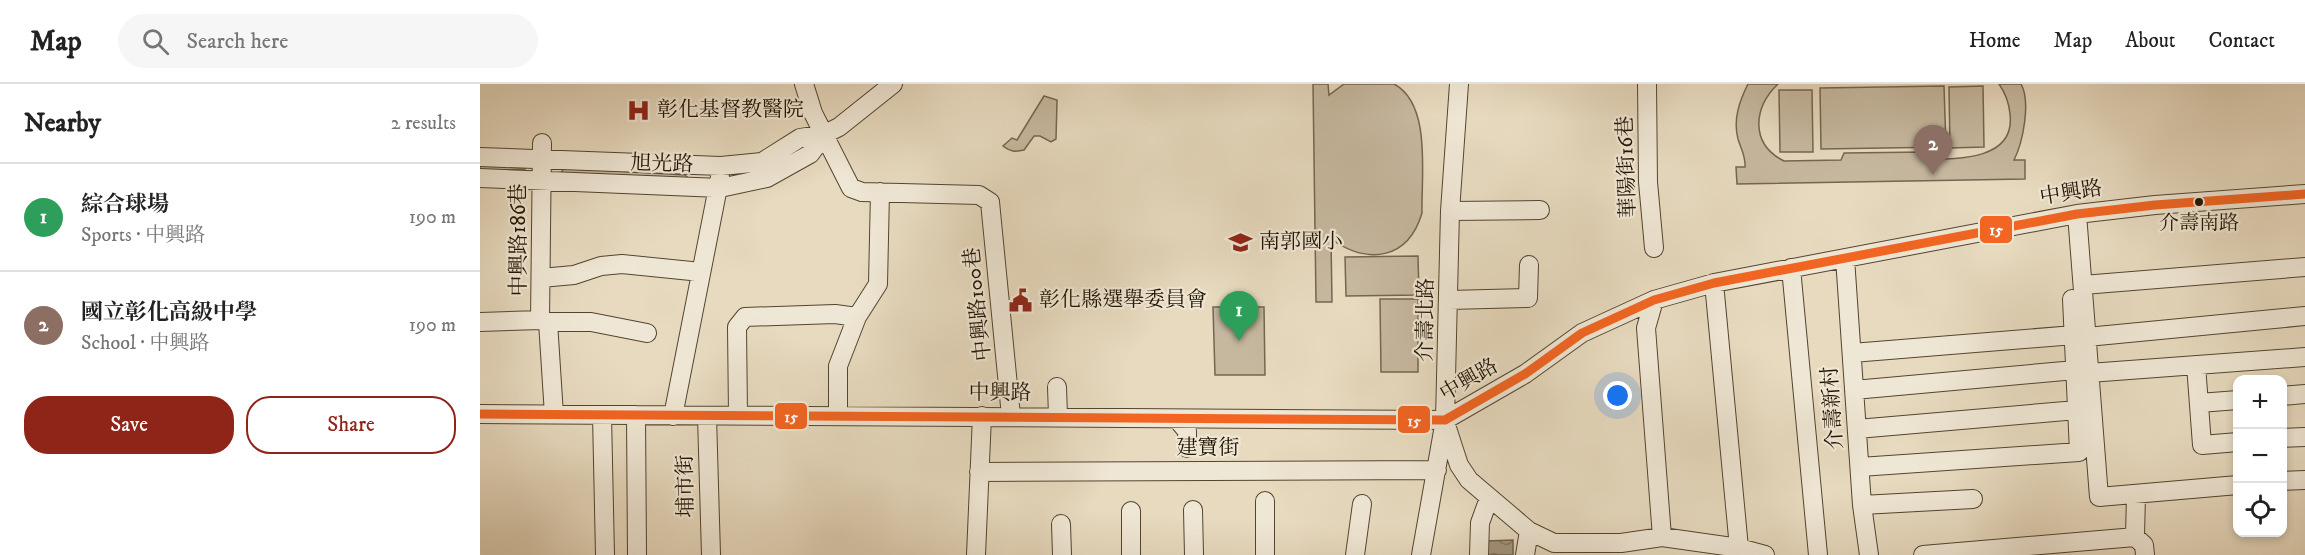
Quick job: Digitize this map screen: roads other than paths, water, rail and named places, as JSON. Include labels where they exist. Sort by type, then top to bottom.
[{"type":"street","name":"旭光路","points":[[480,157],[542,151],[721,166],[762,162],[800,138],[825,134],[839,127],[893,84]]},
{"type":"street","name":"介壽北路","points":[[1420,555],[1445,420],[1450,211],[1459,84]]},
{"type":"street","name":"華陽街16巷","points":[[1647,84],[1648,182],[1654,248]]},
{"type":"street","points":[[803,85],[813,113],[851,188],[862,192],[880,192],[878,284],[857,317],[838,366],[838,416]]},
{"type":"street","name":"旭光路","points":[[480,178],[720,188],[767,178],[810,154],[825,134]]},
{"type":"street","name":"中興路186巷","points":[[542,151],[541,278],[554,415]]},
{"type":"street","points":[[810,154],[834,152]]},
{"type":"street","points":[[673,416],[720,188],[721,166]]},
{"type":"street","name":"中興路100巷","points":[[880,192],[979,195],[990,202],[1011,416]]},
{"type":"street","name":"中興路","points":[[480,414],[1445,420],[1525,374],[1582,333],[1654,300],[1714,283],[2077,214],[2154,205],[2305,194]]},
{"type":"street","points":[[1450,211],[1540,210]]},
{"type":"street","points":[[2077,214],[2077,291],[2082,372],[2099,497],[2233,485]]},
{"type":"street","name":"介壽新村","points":[[1845,258],[1862,505],[1869,555]]},
{"type":"street","points":[[541,278],[574,275],[602,266],[622,264],[701,272]]},
{"type":"street","points":[[1449,300],[1528,297],[1529,265]]},
{"type":"street","points":[[2077,291],[2305,267]]},
{"type":"street","name":"介壽新村","points":[[1791,268],[1818,555]]},
{"type":"street","points":[[1714,283],[1739,548]]},
{"type":"street","points":[[1654,300],[1646,328],[1656,544]]},
{"type":"street","points":[[738,416],[737,327],[745,317],[835,314],[857,317]]},
{"type":"street","points":[[1852,353],[2305,316]]},
{"type":"street","name":"中興路186巷","points":[[480,322],[591,321],[647,333]]},
{"type":"street","points":[[1854,390],[2305,357]]},
{"type":"street","points":[[2196,365],[2202,445],[2233,442]]},
{"type":"street","points":[[1860,467],[2079,452],[2077,410],[2082,372]]},
{"type":"street","points":[[1056,387],[1058,416]]},
{"type":"street","points":[[2287,396],[2305,394]]},
{"type":"street","points":[[2199,403],[2233,400]]},
{"type":"street","points":[[1857,429],[2077,410]]},
{"type":"street","points":[[602,415],[606,555]]},
{"type":"street","points":[[636,416],[636,555]]},
{"type":"street","name":"埔市街","points":[[707,416],[711,555]]},
{"type":"street","points":[[976,555],[982,416]]},
{"type":"street","points":[[1177,419],[1187,431],[1187,448]]},
{"type":"street","points":[[1445,420],[1459,465],[1469,480],[1554,549],[1621,549],[1656,544],[1739,548],[1765,555]]},
{"type":"street","points":[[2287,438],[2305,436]]},
{"type":"street","name":"建寶街","points":[[979,472],[1437,470]]},
{"type":"street","points":[[2287,482],[2305,480]]},
{"type":"street","points":[[2135,537],[2136,494]]},
{"type":"street","points":[[1479,555],[1480,523],[1489,498]]},
{"type":"street","points":[[1862,505],[1973,499]]},
{"type":"street","points":[[1264,501],[1265,555]]},
{"type":"street","points":[[1355,555],[1362,504]]},
{"type":"street","points":[[1193,510],[1194,555]]},
{"type":"street","points":[[1131,511],[1131,555]]},
{"type":"street","points":[[1061,524],[1062,555]]},
{"type":"street","points":[[1525,555],[1529,531]]},
{"type":"street","points":[[1923,555],[2135,537],[2144,545],[2145,555]]},
{"type":"water","points":[[1513,540],[1513,555],[1487,555],[1487,541]]},
{"type":"place","name":"彰化基督教醫院","points":[[639,110]]},
{"type":"place","name":"國立彰化高級中學","points":[[1933,175]]},
{"type":"place","name":"介壽南路","points":[[2199,202]]},
{"type":"place","name":"南郭國小","points":[[1241,242]]},
{"type":"place","name":"彰化縣選舉委員會","points":[[1021,300]]},
{"type":"place","name":"綜合球場","points":[[1239,341]]}]
